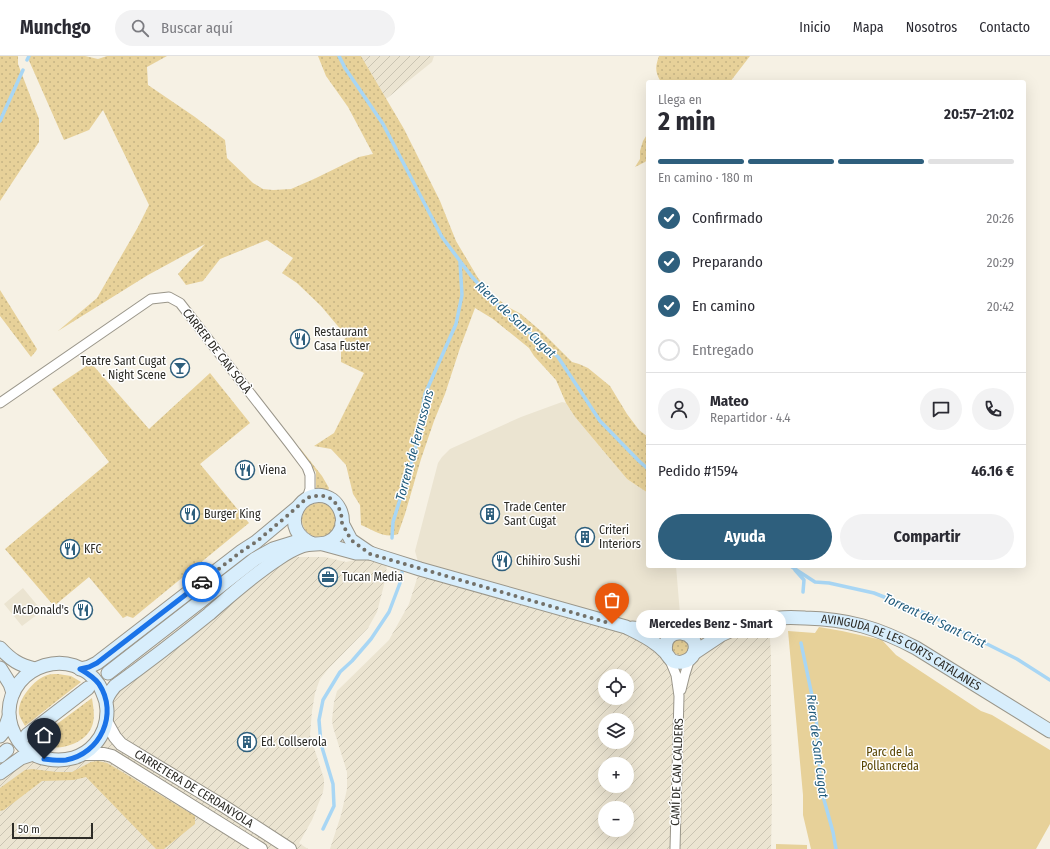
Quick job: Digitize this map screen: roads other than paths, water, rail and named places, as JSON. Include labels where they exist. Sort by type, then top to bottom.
[{"type":"main road","points":[[80,669],[97,663],[300,507],[319,496],[332,499],[337,505],[341,512],[342,523],[339,533],[330,541],[295,541],[273,549],[255,559],[108,673]]},
{"type":"main road","points":[[300,507],[295,528],[298,533],[313,542]]},
{"type":"main road","points":[[255,559],[278,535],[300,507]]},
{"type":"main road","name":"AVINGUDA DE LES CORTS CATALANES","points":[[342,523],[351,540],[374,555]]},
{"type":"main road","points":[[106,702],[109,693],[115,686],[205,617],[260,572],[278,559],[313,542]]},
{"type":"main road","name":"AVINGUDA DE LES CORTS CATALANES","points":[[313,542],[356,553],[374,555],[626,627],[648,638],[674,661],[679,662],[684,662],[721,635],[738,626]]},
{"type":"main road","name":"AVINGUDA DE LES CORTS CATALANES","points":[[626,627],[680,632],[738,626],[766,619],[796,617],[828,619],[872,628],[897,638],[916,648],[1050,731]]},
{"type":"main road","points":[[668,655],[665,646],[666,641],[669,637],[680,632],[692,638],[695,648],[692,655]]},
{"type":"main road","points":[[0,648],[14,662],[25,667],[35,669]]},
{"type":"main road","points":[[0,736],[4,731],[9,717],[13,693],[22,679],[28,673],[46,665],[69,664],[88,673],[99,685],[106,702],[106,721],[104,730],[99,739],[83,754],[64,760],[44,759],[26,749],[16,737],[10,724],[9,717]]},
{"type":"main road","points":[[0,668],[6,676],[13,693]]},
{"type":"main road","points":[[27,735],[88,688]]},
{"type":"main road","points":[[0,773],[21,758],[33,754]]},
{"type":"street","name":"CARRER DE CAN SOLÀ","points":[[0,403],[151,299],[169,297],[180,303],[307,467],[310,475],[310,489],[300,507]]},
{"type":"street","name":"CAMÍ DE CAN CALDERS","points":[[668,655],[676,676],[679,696],[675,849]]},
{"type":"street","name":"CAMÍ DE CAN CALDERS","points":[[679,696],[692,655]]},
{"type":"street","name":"CARRETERA DE CERDANYOLA","points":[[106,721],[115,737],[121,744],[290,849]]},
{"type":"street","name":"CARRETERA DE CERDANYOLA","points":[[83,754],[99,753],[112,756],[261,849]]},
{"type":"waterway","points":[[27,60],[29,56]]},
{"type":"waterway","name":"Riera de Sant Cugat","points":[[339,56],[345,68],[383,124],[442,237],[472,277],[502,309],[558,357],[600,421],[646,467]]},
{"type":"waterway","points":[[0,121],[23,70]]},
{"type":"waterway","name":"Torrent de Ferrussons","points":[[392,538],[393,522],[415,451],[425,394],[456,324],[462,295],[460,262]]},
{"type":"waterway","name":"Torrent del Sant Crist","points":[[794,568],[815,582],[829,583],[874,593],[927,614],[1017,659],[1050,680]]},
{"type":"waterway","name":"Riera de Sant Cugat","points":[[795,570],[804,580],[803,592]]},
{"type":"waterway","name":"Torrent de Ferrussons","points":[[323,829],[334,806],[333,784],[321,744],[319,720],[323,700],[340,672],[352,661],[371,639],[389,612],[400,583],[402,572]]},
{"type":"waterway","name":"Riera de Sant Cugat","points":[[801,643],[816,715],[821,789],[833,832],[836,849]]},
{"type":"place","name":"Restaurant Casa Fuster","points":[[300,339]]},
{"type":"place","name":"Teatre Sant Cugat · Night Scene","points":[[180,368]]},
{"type":"place","name":"Viena","points":[[245,470]]},
{"type":"place","name":"Burger King","points":[[190,514]]},
{"type":"place","name":"Trade Center Sant Cugat","points":[[490,514]]},
{"type":"place","name":"Criteri Interiors","points":[[585,537]]},
{"type":"place","name":"KFC","points":[[70,549]]},
{"type":"place","name":"Chihiro Sushi","points":[[502,561]]},
{"type":"place","name":"Tucan Media","points":[[328,577]]},
{"type":"place","name":"McDonald's","points":[[83,610]]},
{"type":"place","name":"Mercedes Benz - Smart","points":[[612,624]]},
{"type":"place","name":"Ed. Collserola","points":[[247,742]]},
{"type":"park label","name":"Parc de la Pollancreda","points":[[890,759]]}]
